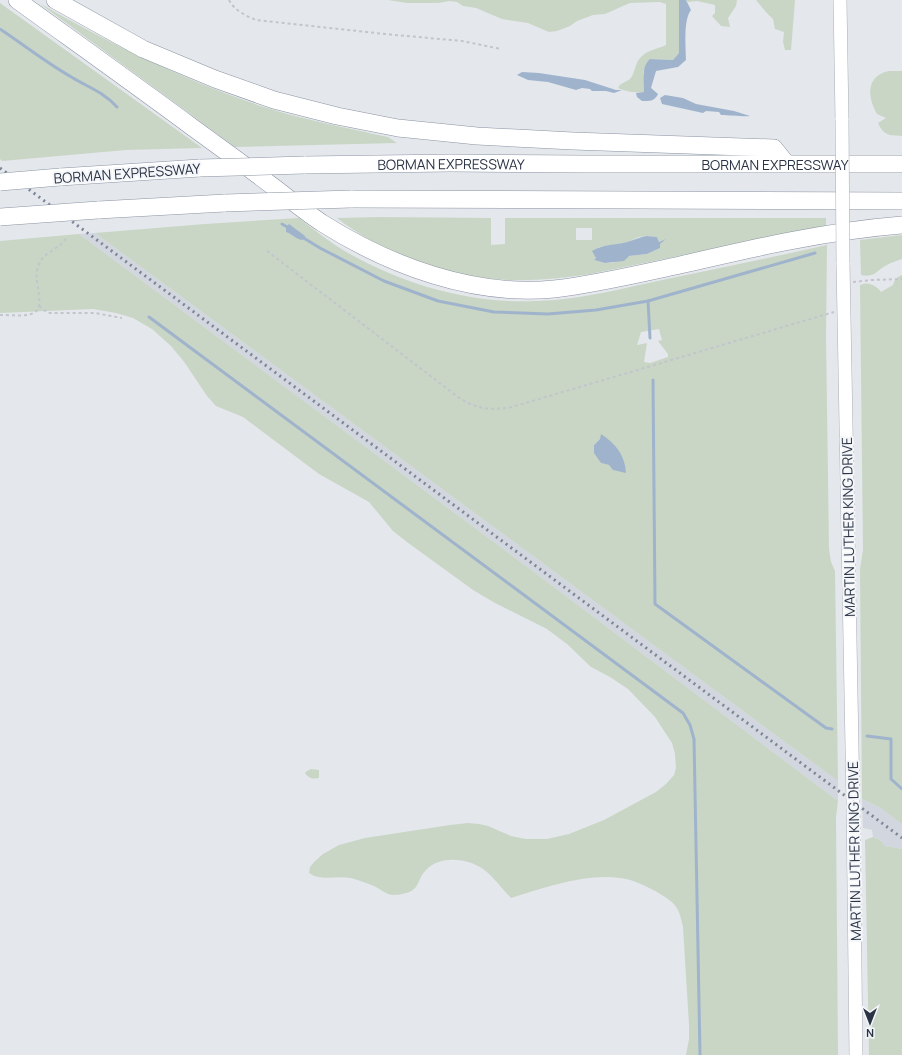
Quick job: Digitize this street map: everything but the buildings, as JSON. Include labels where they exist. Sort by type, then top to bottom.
[{"type":"highway","points":[[17,0],[181,118],[322,223],[366,247],[419,271],[461,283],[511,290],[553,289],[600,282],[820,236],[875,227],[902,225]]},
{"type":"highway","points":[[55,0],[143,49],[215,79],[274,100],[337,116],[398,128],[477,136],[774,148],[786,163]]},
{"type":"highway","name":"BORMAN EXPRESSWAY","points":[[0,182],[200,168],[304,165],[450,163],[902,164]]},
{"type":"highway","points":[[0,217],[225,203],[351,199],[902,201]]},
{"type":"main road","name":"MARTIN LUTHER KING DRIVE","points":[[840,0],[856,1055]]},
{"type":"path","points":[[229,0],[234,7],[246,16],[256,20],[462,41],[501,48]]},
{"type":"path","points":[[0,315],[29,315],[36,312],[40,306],[37,280],[38,268],[44,256],[63,243],[67,236]]},
{"type":"path","points":[[267,251],[458,397],[484,409],[493,410],[512,408],[844,308]]},
{"type":"path","points":[[844,284],[872,280],[902,279]]},
{"type":"path","points":[[40,306],[48,313],[95,313],[122,318]]},
{"type":"shaded area","points":[[95,233],[838,781],[838,801],[522,563],[79,234]]},
{"type":"shaded area","points":[[862,799],[879,807],[902,824],[902,849],[885,846],[880,840],[873,837],[872,830],[863,828]]},
{"type":"green space","points":[[388,0],[679,0],[679,53],[673,60],[650,59],[643,72],[644,92],[631,92],[618,88],[632,77],[637,62],[643,55],[649,51],[666,45],[666,4],[660,2],[630,3],[605,14],[593,15],[577,21],[570,26],[557,31],[549,32],[528,23],[502,19],[476,8],[463,6],[457,2],[407,3]]},
{"type":"green space","points":[[686,0],[737,0],[736,6],[728,18],[730,27],[721,26],[712,16],[715,13],[715,5],[697,1],[688,2]]},
{"type":"green space","points":[[756,0],[795,0],[791,50],[785,50],[783,42],[784,32],[775,29],[773,19]]},
{"type":"green space","points":[[0,3],[202,148],[126,150],[2,161],[0,159],[0,30],[2,32],[5,31],[0,27]]},
{"type":"green space","points":[[39,3],[93,33],[149,61],[206,86],[279,112],[388,137],[397,143],[235,147]]},
{"type":"green space","points":[[889,71],[902,71],[902,136],[890,135],[882,130],[878,123],[886,118],[877,114],[871,100],[870,94],[872,82],[876,77]]},
{"type":"green space","points":[[299,218],[343,250],[388,273],[412,282],[461,295],[511,301],[552,300],[585,296],[827,245],[826,337],[829,549],[831,562],[835,571],[838,781],[95,233]],"holes":[[[659,329],[662,340],[658,341],[668,354],[668,357],[650,363],[644,362],[647,343],[637,345],[641,332]],[[600,439],[609,465],[601,463],[594,445]]]},
{"type":"green space","points":[[337,218],[491,218],[491,245],[505,244],[505,218],[826,218],[826,226],[590,274],[549,279],[508,280],[462,274],[418,262],[375,243]],"holes":[[[576,228],[592,228],[592,240],[576,240]],[[639,237],[657,237],[659,242],[664,240],[660,244],[660,248],[647,254],[629,256],[612,263],[594,260],[596,258],[594,253],[599,247],[625,243]]]},
{"type":"green space","points":[[79,234],[522,563],[838,801],[836,817],[838,1055],[686,1055],[689,1039],[689,1025],[683,927],[680,914],[672,902],[668,899],[634,881],[607,877],[579,879],[511,898],[487,872],[477,865],[470,862],[454,860],[446,860],[432,865],[423,874],[415,888],[408,893],[397,895],[387,893],[374,886],[351,878],[324,878],[314,876],[309,873],[310,867],[314,862],[323,854],[339,845],[365,838],[450,825],[468,823],[479,824],[488,826],[511,836],[526,839],[547,839],[569,834],[604,820],[656,792],[666,784],[674,775],[676,768],[675,754],[672,743],[655,717],[628,689],[591,667],[567,644],[547,629],[495,603],[473,590],[393,531],[369,502],[319,474],[243,417],[216,406],[171,346],[152,329],[133,318],[93,309],[0,313],[0,241]]},
{"type":"green space","points":[[902,235],[902,259],[883,267],[876,273],[866,276],[861,275],[860,240]]},
{"type":"green space","points":[[902,275],[902,824],[879,807],[862,799],[860,569],[863,550],[860,285],[866,283],[872,284],[881,292],[893,285],[896,279]]},
{"type":"green space","points":[[311,769],[319,770],[319,778],[311,778],[305,773]]},
{"type":"green space","points":[[873,837],[880,840],[885,846],[902,849],[902,1055],[869,1055],[865,840]]},
{"type":"water","points":[[679,0],[686,0],[691,10],[688,14],[686,27],[686,60],[678,67],[656,71],[651,88],[658,94],[653,100],[642,101],[637,97],[636,93],[644,92],[644,70],[647,62],[650,59],[673,60],[679,53]]},
{"type":"water","points":[[522,72],[585,80],[616,90],[622,90],[614,93],[606,91],[592,91],[590,89],[582,88],[576,90],[548,82],[528,80],[517,75]]},
{"type":"water","points":[[665,95],[683,98],[696,104],[734,111],[750,116],[721,115],[719,112],[706,111],[703,113],[662,104],[660,98]]},
{"type":"water","points":[[289,224],[305,236],[305,239],[298,239],[286,232],[286,227]]},
{"type":"water","points":[[647,236],[657,237],[659,242],[666,239],[660,244],[660,248],[647,254],[629,256],[624,261],[605,263],[594,260],[596,258],[592,251],[596,249]]},
{"type":"water","points":[[601,434],[619,450],[624,461],[626,473],[613,470],[609,465],[601,463],[594,453],[594,445],[600,439]]},
{"type":"waterway","points":[[0,29],[54,67],[102,94],[117,107]]},
{"type":"waterway","points":[[282,224],[289,228]]},
{"type":"waterway","points":[[302,237],[384,281],[438,301],[494,312],[548,314],[596,310],[648,301],[815,253]]},
{"type":"waterway","points":[[648,301],[650,338]]},
{"type":"waterway","points":[[149,317],[683,713],[690,725],[694,739],[700,1055]]},
{"type":"waterway","points":[[653,380],[655,604],[826,728],[832,729]]},
{"type":"waterway","points":[[867,736],[891,739],[891,779],[902,789]]},
{"type":"railway","points":[[0,168],[902,838]]}]
